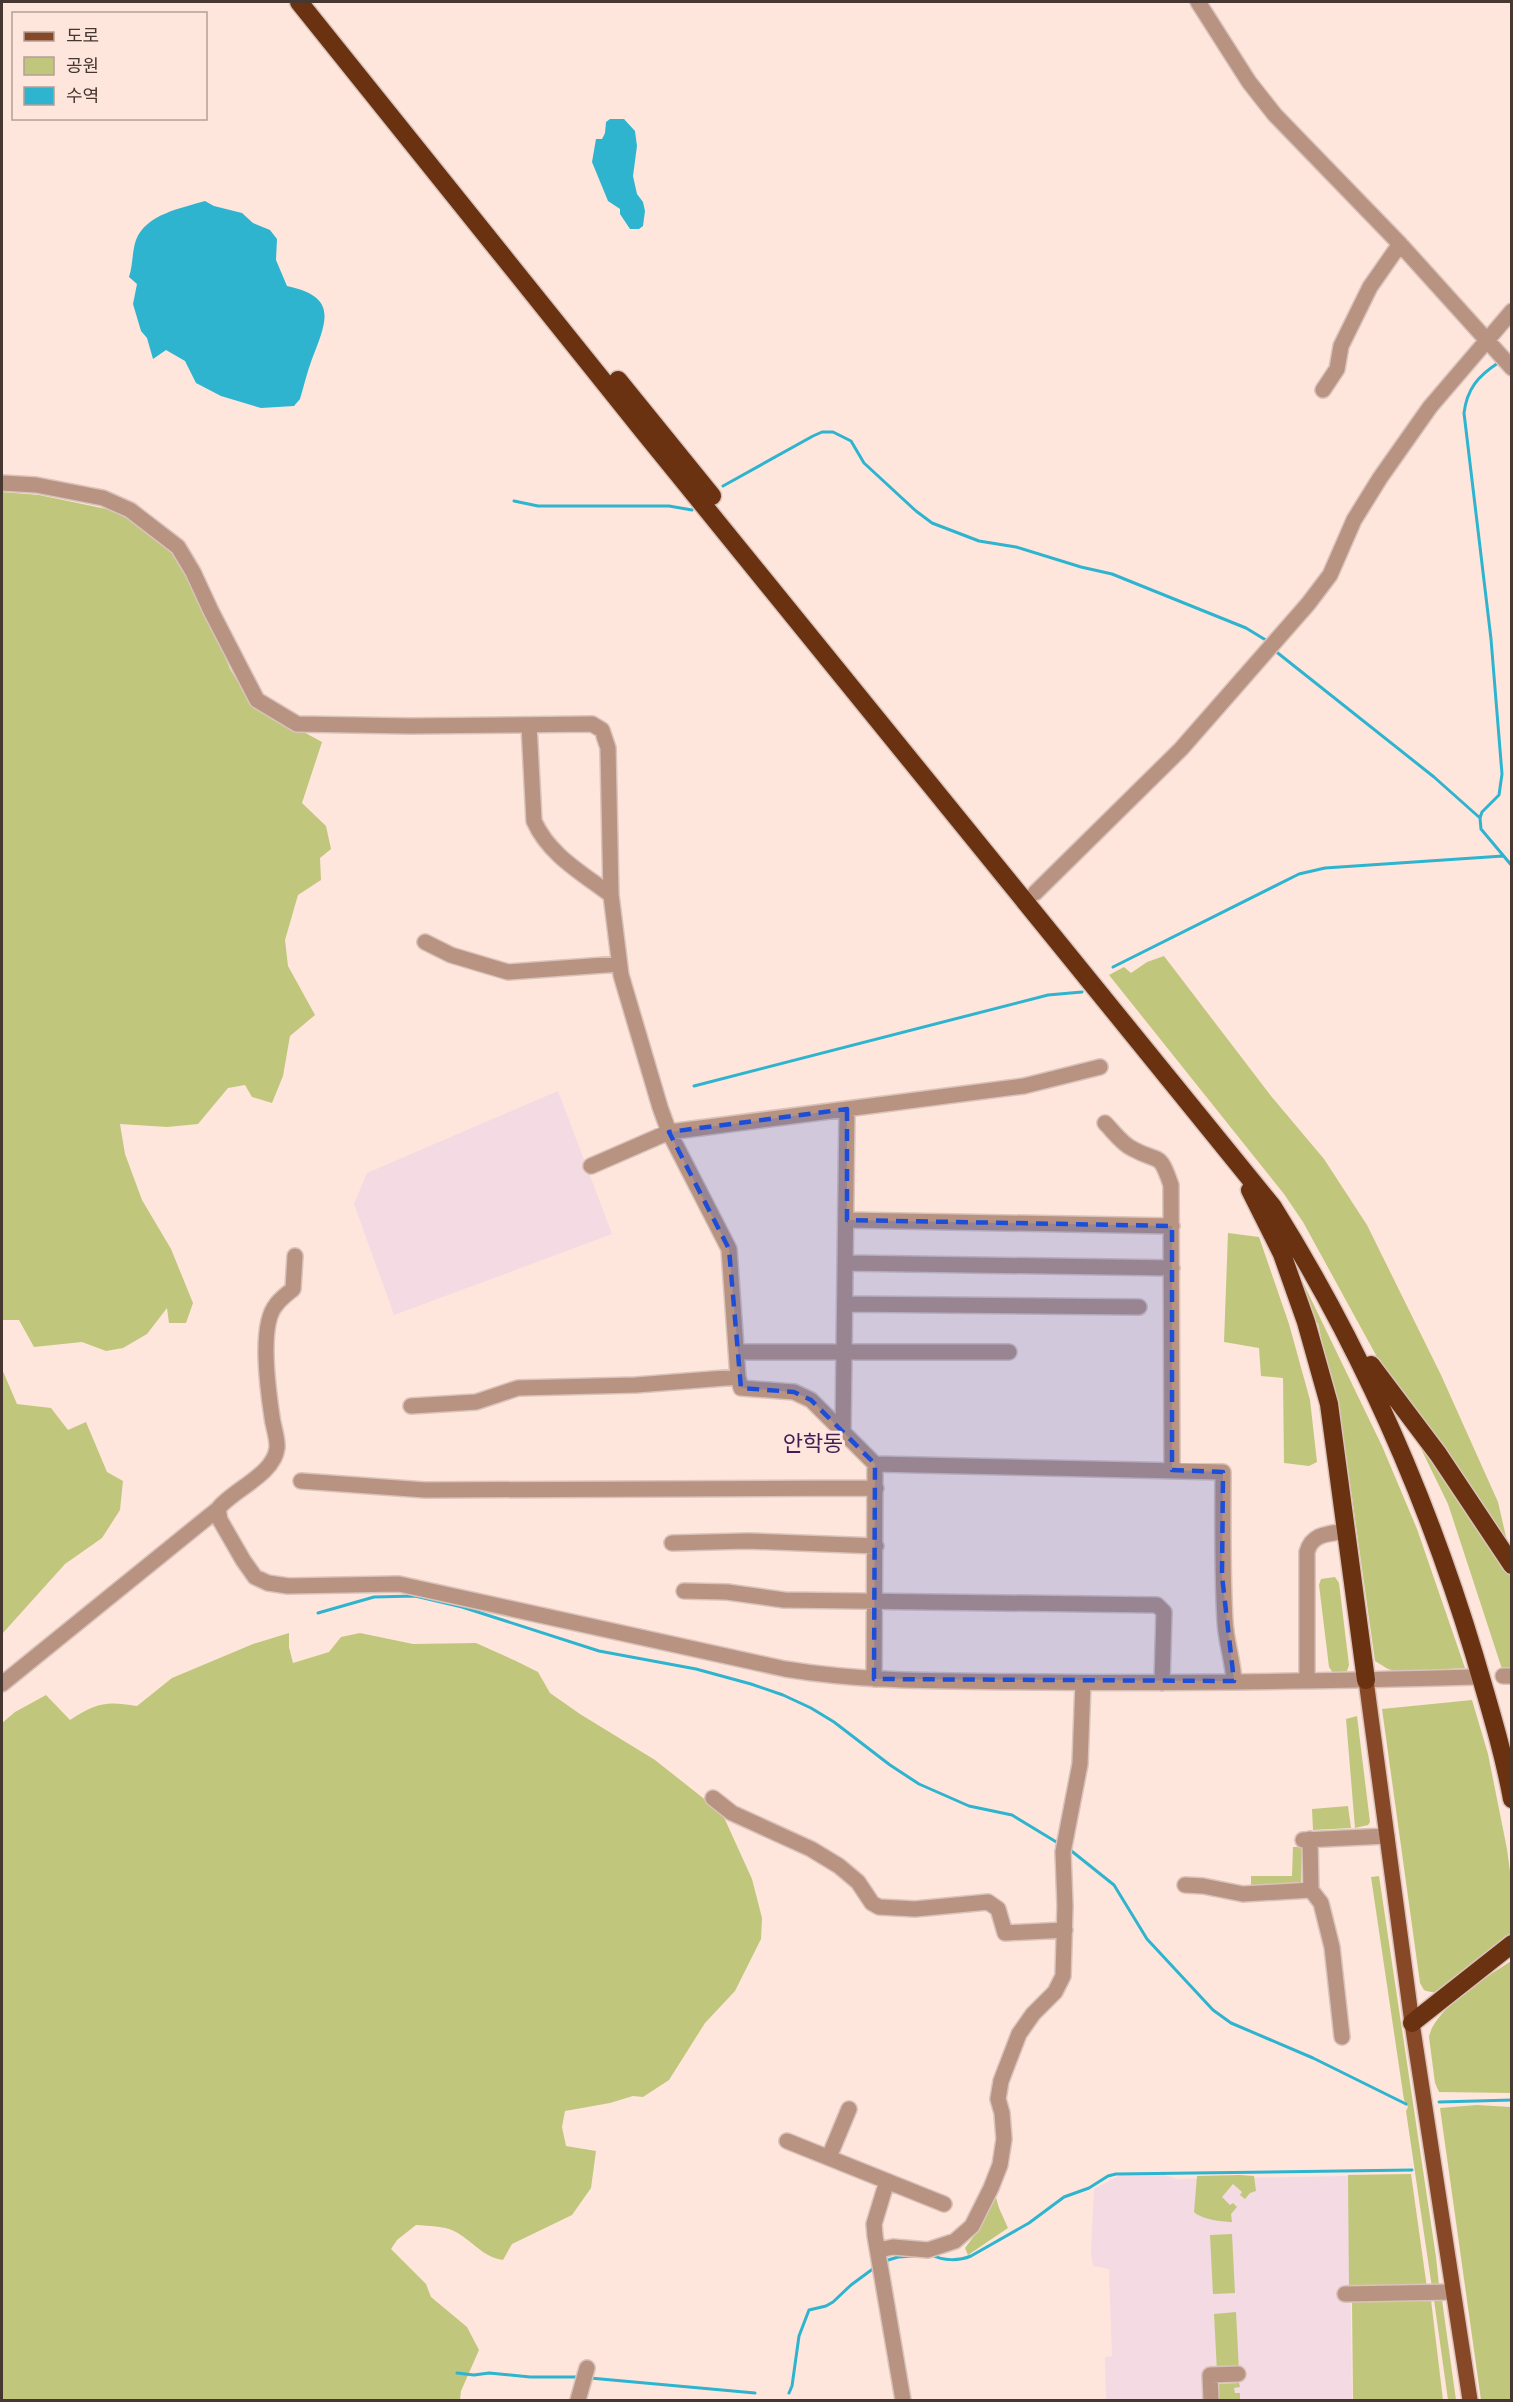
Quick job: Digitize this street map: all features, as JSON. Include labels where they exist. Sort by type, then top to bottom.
[{"type":"highway","points":[[299,2],[644,432],[1273,1207],[1303,1254],[1392,1432],[1422,1502],[1452,1582],[1483,1684],[1512,1799]]},
{"type":"highway","points":[[313,2],[1240,1146],[1280,1199],[1314,1250],[1431,1494],[1463,1576],[1512,1747]]},
{"type":"highway","points":[[1232,1154],[1282,1254],[1306,1322],[1329,1404],[1366,1680]]},
{"type":"highway","points":[[1371,1365],[1438,1454],[1512,1565]]},
{"type":"highway","points":[[1412,2023],[1512,1944]]},
{"type":"main road","points":[[1366,1680],[1412,2023],[1470,2400]]},
{"type":"street","points":[[1198,2],[1235,62],[1275,115],[1400,244],[1512,368]]},
{"type":"street","points":[[1323,390],[1337,369],[1341,346],[1370,287],[1400,244]]},
{"type":"street","points":[[1035,893],[1181,749],[1308,604],[1330,575],[1354,520],[1380,478],[1430,407],[1512,310]]},
{"type":"street","points":[[2,483],[36,485],[103,498],[130,510],[178,547],[193,572],[257,700],[297,724],[592,724],[602,730],[608,748],[611,895],[619,964],[669,1132],[729,1249],[738,1377],[741,1388],[794,1392],[811,1400],[875,1464],[1223,1472],[1222,1576],[1226,1637],[1233,1666],[1233,1681]]},
{"type":"street","points":[[529,725],[534,821],[539,834],[556,855],[611,895]]},
{"type":"street","points":[[424,942],[451,955],[508,972],[619,964]]},
{"type":"street","points":[[591,1166],[669,1132],[1024,1086],[1100,1067]]},
{"type":"street","points":[[843,1433],[847,1109]]},
{"type":"street","points":[[1105,1123],[1131,1149],[1154,1156],[1164,1163],[1171,1185],[1172,1470]]},
{"type":"street","points":[[847,1221],[1172,1226]]},
{"type":"street","points":[[2,1684],[268,1466],[277,1449],[265,1332],[275,1306],[293,1289],[295,1256]]},
{"type":"street","points":[[846,1263],[1172,1268]]},
{"type":"street","points":[[846,1304],[1139,1307]]},
{"type":"street","points":[[736,1352],[1009,1352]]},
{"type":"street","points":[[411,1406],[476,1402],[518,1388],[636,1385],[738,1377]]},
{"type":"street","points":[[874,1679],[875,1464]]},
{"type":"street","points":[[301,1481],[425,1491],[876,1488]]},
{"type":"street","points":[[218,1509],[220,1520],[243,1560],[255,1577],[268,1583],[288,1586],[399,1584],[785,1669],[845,1678],[1162,1683],[1474,1677]]},
{"type":"street","points":[[1307,1680],[1307,1552],[1310,1543],[1316,1537],[1346,1531]]},
{"type":"street","points":[[672,1543],[748,1541],[876,1546]]},
{"type":"street","points":[[684,1591],[728,1592],[784,1600],[1157,1605],[1164,1612],[1162,1683]]},
{"type":"street","points":[[879,2250],[893,2247],[928,2250],[955,2241],[972,2226],[992,2188],[1000,2165],[1004,2139],[1002,2113],[998,2099],[1001,2080],[1019,2034],[1033,2014],[1055,1992],[1063,1976],[1064,1847],[1080,1764],[1083,1683]]},
{"type":"street","points":[[713,1798],[732,1813],[811,1849],[839,1866],[858,1882],[872,1903],[879,1907],[915,1909],[988,1902],[998,1910],[1005,1933],[1065,1930]]},
{"type":"street","points":[[1342,2037],[1332,1947],[1321,1903],[1311,1890],[1306,1839],[1387,1836]]},
{"type":"street","points":[[1185,1885],[1243,1894],[1311,1890]]},
{"type":"street","points":[[829,2157],[849,2109]]},
{"type":"street","points":[[787,2141],[944,2204]]},
{"type":"street","points":[[887,2181],[874,2224],[903,2400]]},
{"type":"street","points":[[1345,2294],[1452,2292]]},
{"type":"street","points":[[578,2400],[587,2368]]},
{"type":"street","points":[[1211,2400],[1210,2375],[1238,2374]]},
{"type":"highlighted area","points":[[847,1109],[847,1220],[1172,1226],[1172,1470],[1223,1472],[1222,1576],[1234,1681],[874,1679],[875,1464],[811,1400],[794,1392],[741,1388],[729,1249],[669,1132]]},
{"type":"shaded area","points":[[558,1091],[612,1234],[394,1315],[354,1204],[367,1173]]},
{"type":"shaded area","points":[[1120,2175],[1164,2175],[1177,2179],[1349,2176],[1352,2400],[1106,2400],[1105,2357],[1112,2356],[1109,2269],[1093,2266],[1091,2253],[1094,2189]]},
{"type":"green space","points":[[2,492],[39,495],[121,512],[157,537],[175,555],[204,604],[230,669],[252,704],[322,742],[302,803],[326,826],[331,849],[320,858],[321,880],[298,895],[285,940],[288,966],[315,1015],[290,1036],[283,1076],[272,1103],[252,1097],[245,1085],[228,1088],[198,1124],[167,1127],[120,1124],[125,1154],[142,1200],[171,1249],[193,1303],[186,1323],[169,1323],[167,1308],[147,1334],[123,1348],[106,1351],[82,1342],[34,1347],[19,1320],[2,1320]]},
{"type":"green space","points":[[1164,956],[1271,1096],[1324,1159],[1367,1225],[1441,1375],[1498,1502],[1510,1554],[1377,1357],[1303,1222],[1284,1194],[1109,975],[1124,967],[1131,973],[1147,962]]},
{"type":"green space","points":[[1228,1233],[1259,1237],[1289,1324],[1310,1400],[1317,1462],[1309,1466],[1284,1463],[1283,1378],[1261,1376],[1259,1348],[1224,1342]]},
{"type":"green space","points":[[1295,1266],[1382,1446],[1417,1529],[1465,1668],[1399,1672],[1388,1669],[1375,1661],[1346,1455],[1318,1323],[1315,1324]]},
{"type":"green space","points":[[2,1369],[17,1404],[51,1408],[68,1430],[86,1422],[107,1472],[123,1481],[120,1510],[102,1538],[65,1564],[2,1634]]},
{"type":"green space","points":[[1406,1418],[1511,1577],[1511,1671],[1503,1672],[1448,1504]]},
{"type":"green space","points":[[1335,1577],[1339,1583],[1349,1665],[1347,1671],[1333,1673],[1329,1667],[1319,1585],[1321,1579]]},
{"type":"green space","points":[[289,1633],[289,1647],[293,1663],[329,1652],[341,1637],[360,1633],[413,1644],[476,1643],[538,1672],[550,1693],[655,1760],[722,1813],[752,1879],[762,1918],[761,1939],[735,1991],[705,2023],[669,2080],[643,2097],[633,2096],[610,2103],[565,2111],[562,2127],[566,2146],[596,2151],[591,2188],[572,2215],[512,2244],[503,2260],[483,2252],[454,2231],[436,2226],[416,2225],[397,2240],[391,2249],[426,2284],[431,2297],[467,2327],[479,2350],[461,2391],[460,2400],[2,2400],[2,1723],[15,1712],[46,1695],[70,1720],[87,1710],[102,1705],[137,1706],[172,1678],[253,1644]]},
{"type":"green space","points":[[1472,1700],[1488,1754],[1507,1849],[1511,1879],[1511,1934],[1445,1989],[1432,1992],[1424,1990],[1420,1983],[1382,1709]]},
{"type":"green space","points":[[1357,1716],[1370,1822],[1368,1825],[1355,1828],[1346,1719]]},
{"type":"green space","points":[[1348,1806],[1351,1828],[1313,1830],[1312,1809]]},
{"type":"green space","points":[[1293,1847],[1302,1847],[1301,1887],[1251,1886],[1251,1876],[1292,1876]]},
{"type":"green space","points":[[1379,1876],[1436,2257],[1439,2285],[1432,2288],[1406,2111],[1408,2107],[1404,2100],[1371,1877]]},
{"type":"green space","points":[[1511,1961],[1511,2093],[1439,2092],[1435,2083],[1429,2037],[1433,2026],[1463,1994]]},
{"type":"green space","points":[[1477,2105],[1511,2107],[1511,2400],[1481,2400],[1440,2108]]},
{"type":"green space","points":[[1411,2174],[1427,2288],[1349,2289],[1348,2175]]},
{"type":"green space","points":[[1197,2176],[1254,2176],[1256,2191],[1250,2193],[1245,2199],[1240,2195],[1242,2192],[1233,2184],[1222,2197],[1230,2205],[1233,2203],[1237,2207],[1231,2214],[1232,2222],[1217,2221],[1194,2212]]},
{"type":"green space","points":[[995,2194],[1008,2228],[968,2255],[965,2248],[980,2228]]},
{"type":"green space","points":[[1232,2234],[1235,2293],[1213,2294],[1210,2235]]},
{"type":"green space","points":[[1431,2300],[1443,2400],[1353,2400],[1352,2301]]},
{"type":"green space","points":[[1434,2300],[1442,2300],[1456,2400],[1448,2400]]},
{"type":"green space","points":[[1236,2312],[1239,2371],[1217,2372],[1214,2314]]},
{"type":"green space","points":[[1239,2383],[1240,2387],[1234,2388],[1235,2393],[1240,2393],[1240,2400],[1218,2400],[1217,2384]]},
{"type":"water","points":[[610,119],[624,119],[635,131],[637,146],[633,176],[637,194],[643,202],[645,211],[643,226],[639,229],[630,229],[620,214],[620,209],[608,201],[592,162],[596,139],[602,139],[606,122]]},
{"type":"water","points":[[205,201],[214,206],[242,213],[253,223],[270,230],[277,239],[276,260],[287,286],[315,297],[321,304],[324,312],[322,333],[300,399],[294,406],[261,408],[221,396],[196,383],[185,361],[166,350],[153,359],[133,304],[137,284],[129,277],[136,240],[141,231],[156,218]]},
{"type":"waterway","points":[[1498,363],[1475,384],[1468,397],[1464,413],[1491,639],[1502,774],[1499,795],[1482,812],[1481,829],[1512,866]]},
{"type":"waterway","points":[[723,486],[813,436],[822,432],[833,432],[851,441],[864,463],[932,523],[979,541],[1016,547],[1112,574],[1246,628],[1269,642]]},
{"type":"waterway","points":[[514,501],[538,506],[669,506],[692,510]]},
{"type":"waterway","points":[[1274,650],[1434,777],[1480,818]]},
{"type":"waterway","points":[[1113,967],[1299,874],[1325,868],[1503,856]]},
{"type":"waterway","points":[[694,1086],[1048,995],[1082,992]]},
{"type":"waterway","points":[[318,1613],[374,1597],[415,1596],[462,1607],[599,1651],[696,1669],[751,1684],[811,1708],[919,1784],[969,1806],[1012,1815],[1058,1843]]},
{"type":"waterway","points":[[1069,1849],[1114,1885],[1147,1939],[1213,2010],[1231,2023],[1313,2058],[1406,2104]]},
{"type":"waterway","points":[[1439,2102],[1512,2100]]},
{"type":"waterway","points":[[932,2255],[951,2260],[971,2256],[1029,2223],[1064,2197],[1089,2188],[1108,2176],[1116,2174],[1412,2170]]},
{"type":"waterway","points":[[885,2261],[914,2256]]},
{"type":"waterway","points":[[789,2393],[799,2336],[809,2310],[833,2302],[874,2268]]},
{"type":"waterway","points":[[457,2373],[580,2377]]},
{"type":"waterway","points":[[590,2378],[755,2393]]},
{"type":"district","name":"안학동","points":[[813,1443]]}]
